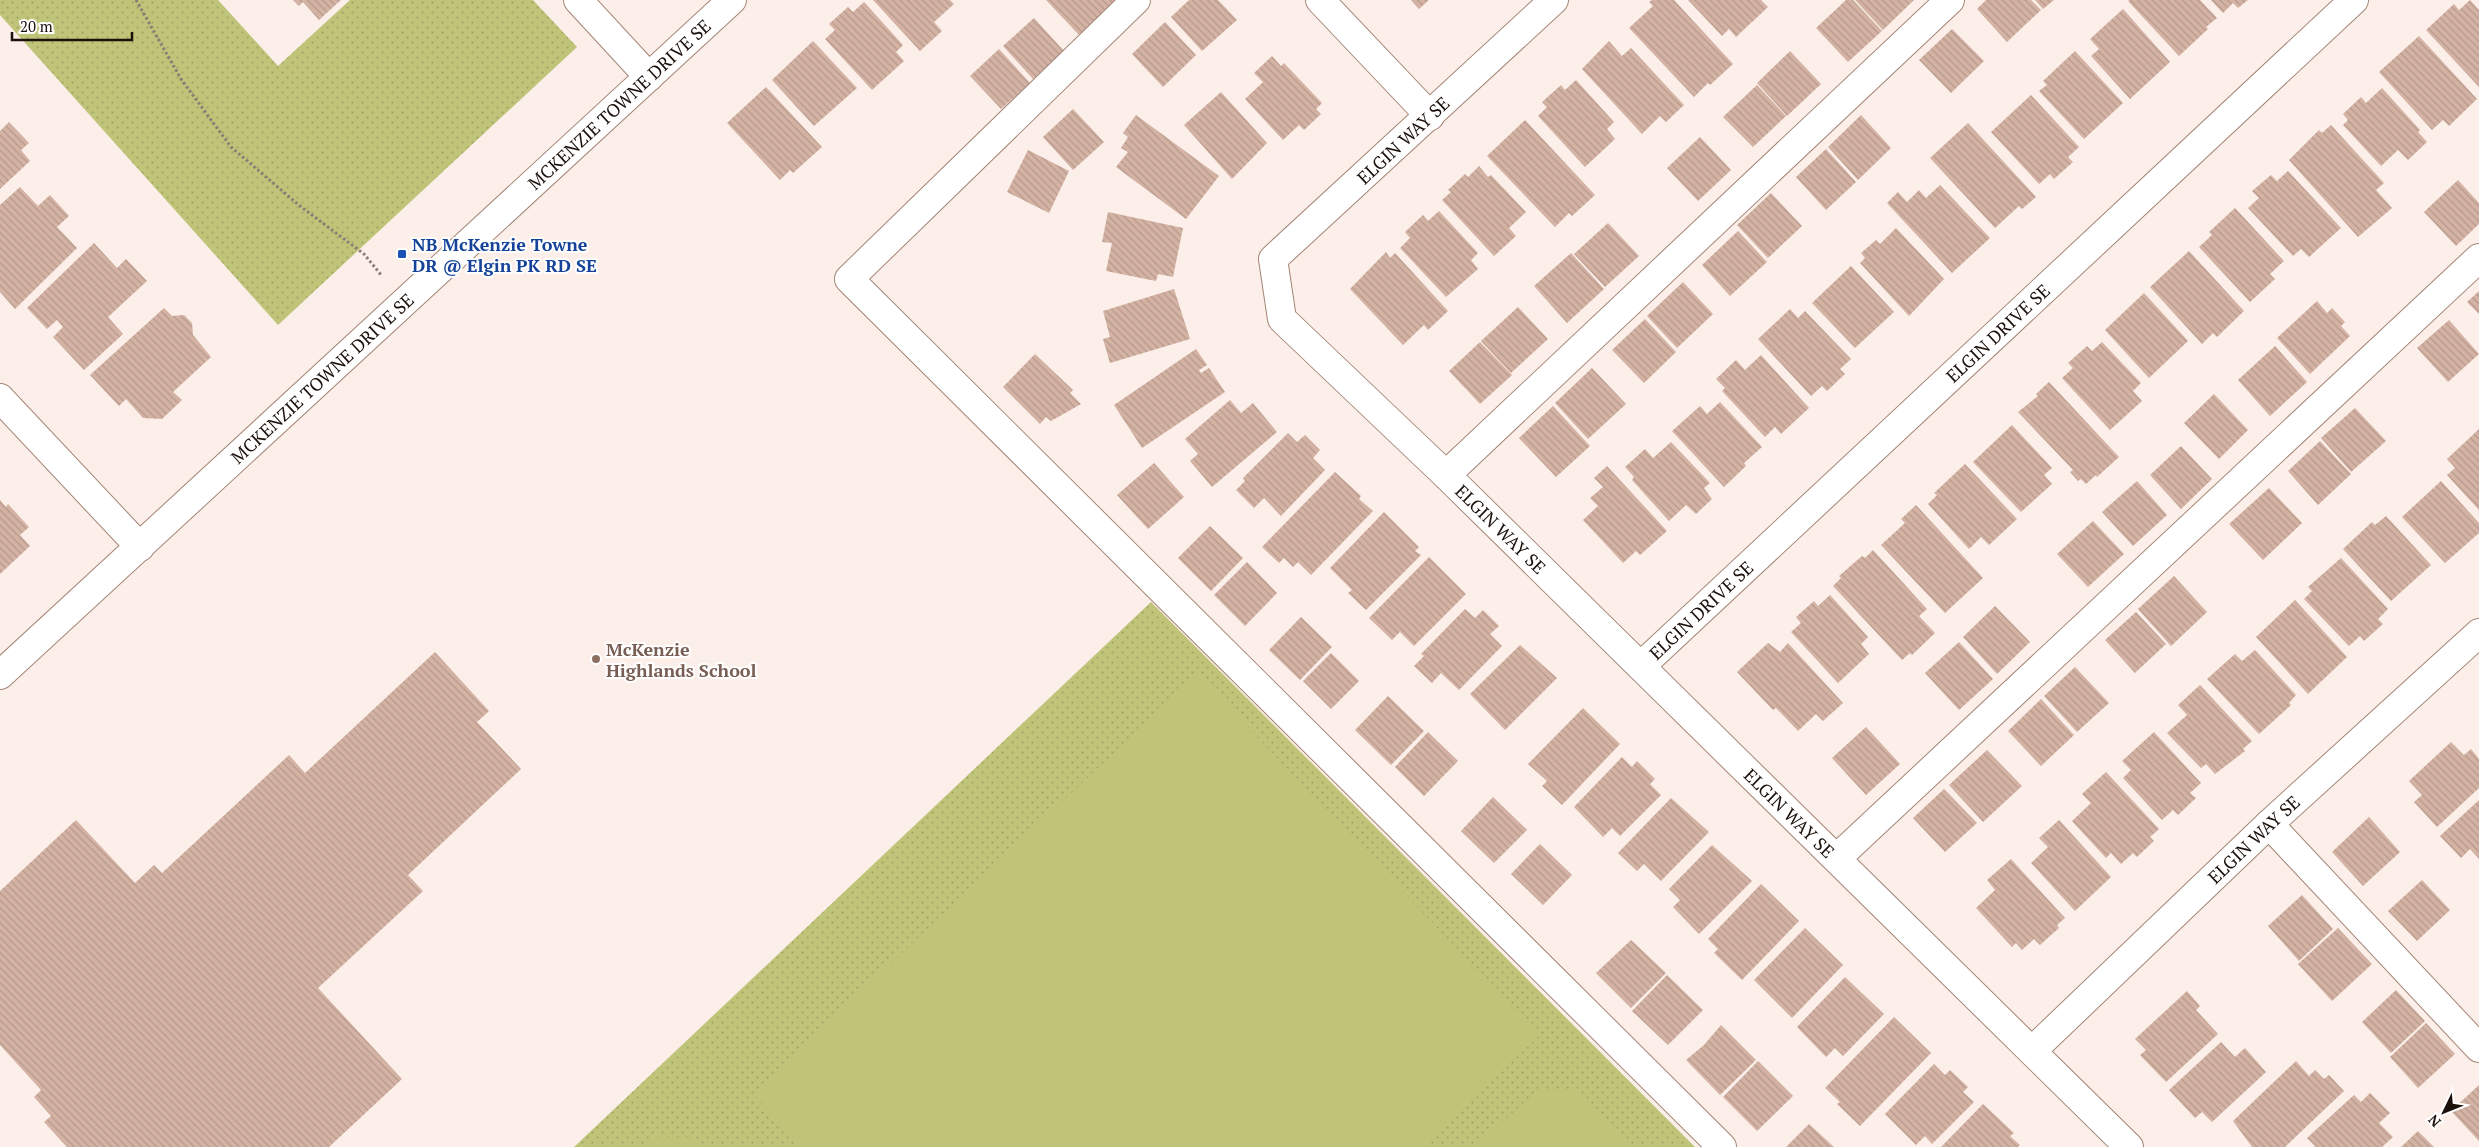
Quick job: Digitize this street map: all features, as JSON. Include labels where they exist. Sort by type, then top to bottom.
[{"type":"street","points":[[578,0],[649,76]]},
{"type":"street","name":"MCKENZIE TOWNE DRIVE SE","points":[[0,675],[406,303],[732,0]]},
{"type":"street","points":[[1136,0],[849,280],[1722,1147]]},
{"type":"street","points":[[1320,0],[1430,116]]},
{"type":"street","name":"ELGIN WAY SE","points":[[1554,0],[1273,259],[1282,319],[1446,475],[2033,1050],[2129,1147]]},
{"type":"street","points":[[1446,475],[1950,0]]},
{"type":"street","name":"ELGIN DRIVE SE","points":[[1641,666],[2354,0]]},
{"type":"street","points":[[1837,858],[2479,258]]},
{"type":"street","points":[[0,398],[140,548]]},
{"type":"street","name":"ELGIN WAY SE","points":[[2033,1050],[2269,824],[2477,638]]},
{"type":"street","points":[[2269,824],[2479,1048]]},
{"type":"path","points":[[136,0],[181,79],[231,147],[300,206],[364,254],[406,303]]},
{"type":"green space","points":[[0,0],[218,0],[278,66],[350,0],[533,0],[577,47],[278,325],[0,15]]},
{"type":"green space","points":[[1151,602],[1695,1147],[574,1147]]},
{"type":"green space","points":[[1198,674],[1539,1036],[1421,1147],[803,1147],[753,1093]]},
{"type":"green space","points":[[1539,1089],[1575,1090],[1629,1147],[1475,1147]]},
{"type":"green space","points":[[656,1137],[693,1138],[702,1147],[645,1147]]},
{"type":"building","points":[[293,0],[341,0],[319,20],[303,2],[299,6]]},
{"type":"building","points":[[873,0],[950,0],[954,4],[934,22],[942,31],[920,51]]},
{"type":"building","points":[[1046,0],[1116,0],[1079,35]]},
{"type":"building","points":[[1189,0],[1218,0],[1237,20],[1202,51],[1171,17]]},
{"type":"building","points":[[1411,0],[1429,0],[1419,9]]},
{"type":"building","points":[[1652,0],[1674,0],[1733,64],[1710,85],[1708,83],[1694,97],[1629,28],[1653,6],[1649,2]]},
{"type":"building","points":[[1688,0],[1761,0],[1768,7],[1736,37],[1729,29],[1722,36]]},
{"type":"building","points":[[1846,0],[1853,0],[1882,31],[1848,62],[1816,28]]},
{"type":"building","points":[[1855,0],[1914,0],[1883,30]]},
{"type":"building","points":[[1986,0],[2031,0],[2041,10],[2007,42],[1977,9]]},
{"type":"building","points":[[2035,0],[2054,0],[2043,9]]},
{"type":"building","points":[[2200,0],[2217,18],[2179,56],[2128,1]]},
{"type":"building","points":[[2211,0],[2248,0],[2238,8],[2233,3],[2223,13]]},
{"type":"building","points":[[2470,0],[2479,10],[2479,87],[2426,30],[2454,4],[2459,10]]},
{"type":"building","points":[[864,2],[903,45],[896,52],[904,61],[872,90],[825,39],[835,30],[829,24],[848,7],[853,12]]},
{"type":"building","points":[[2123,9],[2170,62],[2130,99],[2091,56],[2099,49],[2090,39]]},
{"type":"building","points":[[1034,18],[1064,51],[1033,79],[1003,46]]},
{"type":"building","points":[[1165,22],[1196,55],[1163,87],[1132,54]]},
{"type":"building","points":[[1952,29],[1984,61],[1951,93],[1919,60]]},
{"type":"building","points":[[2419,36],[2477,99],[2449,126],[2443,120],[2432,130],[2379,72]]},
{"type":"building","points":[[813,41],[857,88],[814,126],[772,80]]},
{"type":"building","points":[[1609,41],[1622,56],[1631,48],[1684,105],[1666,122],[1660,116],[1642,134],[1582,69]]},
{"type":"building","points":[[999,49],[1030,83],[1001,109],[970,76]]},
{"type":"building","points":[[1790,51],[1821,84],[1787,116],[1757,83]]},
{"type":"building","points":[[2075,51],[2123,103],[2084,139],[2039,91],[2047,85],[2043,81]]},
{"type":"building","points":[[1272,56],[1281,66],[1284,63],[1322,103],[1316,109],[1321,114],[1304,130],[1299,125],[1283,140],[1245,99],[1263,82],[1254,73]]},
{"type":"building","points":[[1576,80],[1614,122],[1607,129],[1615,139],[1585,167],[1538,116],[1547,107],[1542,102],[1561,85],[1565,90]]},
{"type":"building","points":[[1757,85],[1786,116],[1753,147],[1723,117]]},
{"type":"building","points":[[766,87],[822,147],[793,173],[790,170],[780,180],[727,123]]},
{"type":"building","points":[[2382,88],[2420,130],[2418,132],[2427,142],[2408,160],[2398,150],[2381,166],[2343,125],[2348,120],[2343,114],[2361,97],[2366,103]]},
{"type":"building","points":[[1221,92],[1267,143],[1232,179],[1184,125]]},
{"type":"building","points":[[2031,95],[2079,147],[2068,157],[2073,162],[2054,179],[2050,174],[2039,184],[1991,132]]},
{"type":"building","points":[[1073,109],[1104,142],[1073,170],[1043,137]]},
{"type":"building","points":[[1136,115],[1219,176],[1186,219],[1116,167],[1128,152],[1121,148],[1128,137],[1123,133]]},
{"type":"building","points":[[1861,115],[1891,148],[1858,180],[1828,147]]},
{"type":"building","points":[[1525,120],[1595,195],[1572,216],[1569,213],[1555,227],[1487,156]]},
{"type":"building","points":[[9,122],[29,143],[21,150],[30,161],[0,189],[0,131]]},
{"type":"building","points":[[1968,123],[2036,197],[2022,209],[2019,206],[1995,228],[1930,158]]},
{"type":"building","points":[[2331,125],[2384,183],[2376,190],[2392,208],[2358,237],[2289,160],[2319,130],[2322,133]]},
{"type":"building","points":[[1700,137],[1731,170],[1698,201],[1667,168]]},
{"type":"building","points":[[1826,149],[1856,182],[1826,210],[1796,177]]},
{"type":"building","points":[[1028,150],[1069,171],[1049,213],[1007,192]]},
{"type":"building","points":[[1479,166],[1488,177],[1491,175],[1526,212],[1509,228],[1516,236],[1494,256],[1442,200],[1451,192],[1448,190],[1465,174],[1468,177]]},
{"type":"building","points":[[2288,171],[2341,228],[2309,257],[2301,249],[2293,256],[2248,208],[2259,198],[2252,191],[2271,175],[2277,181]]},
{"type":"building","points":[[2458,180],[2479,203],[2479,224],[2456,246],[2424,212]]},
{"type":"building","points":[[1940,185],[1990,238],[1952,273],[1887,203],[1898,192],[1907,202],[1919,190],[1926,198]]},
{"type":"building","points":[[20,187],[38,206],[50,195],[69,216],[57,227],[77,248],[15,309],[0,292],[0,205]]},
{"type":"building","points":[[1771,193],[1802,226],[1768,258],[1737,225]]},
{"type":"building","points":[[2235,208],[2284,261],[2270,274],[2275,279],[2250,302],[2199,247],[2212,235],[2209,232]]},
{"type":"building","points":[[1439,211],[1478,253],[1471,260],[1478,269],[1446,297],[1400,248],[1410,238],[1405,232],[1423,215],[1428,221]]},
{"type":"building","points":[[1108,212],[1183,228],[1173,277],[1158,274],[1156,281],[1106,271],[1112,243],[1102,242]]},
{"type":"building","points":[[1608,223],[1639,256],[1605,287],[1574,254]]},
{"type":"building","points":[[1896,228],[1944,279],[1909,316],[1860,263],[1865,258],[1861,253],[1876,240],[1880,244]]},
{"type":"building","points":[[1738,231],[1767,262],[1730,296],[1702,265]]},
{"type":"building","points":[[94,243],[117,268],[126,259],[147,281],[108,317],[123,334],[84,370],[53,337],[63,327],[57,320],[47,329],[27,308]]},
{"type":"building","points":[[2189,251],[2244,311],[2217,337],[2213,333],[2202,344],[2150,287]]},
{"type":"building","points":[[1386,252],[1390,258],[1395,253],[1448,311],[1428,330],[1424,325],[1403,345],[1350,289]]},
{"type":"building","points":[[1571,253],[1604,289],[1567,323],[1534,286]]},
{"type":"building","points":[[1851,266],[1894,312],[1855,348],[1812,303]]},
{"type":"building","points":[[1683,282],[1713,314],[1677,348],[1647,316]]},
{"type":"building","points":[[1174,289],[1190,339],[1110,363],[1103,339],[1110,337],[1103,311]]},
{"type":"building","points":[[2479,291],[2479,314],[2467,302]]},
{"type":"building","points":[[2144,293],[2188,341],[2149,378],[2105,330]]},
{"type":"building","points":[[2317,301],[2327,313],[2332,308],[2345,322],[2341,326],[2350,336],[2310,374],[2277,338]]},
{"type":"building","points":[[1518,307],[1548,339],[1511,373],[1481,341]]},
{"type":"building","points":[[164,308],[172,316],[184,315],[192,323],[193,335],[211,357],[173,392],[182,400],[162,419],[143,418],[126,399],[119,406],[90,375]]},
{"type":"building","points":[[1790,309],[1798,318],[1805,311],[1851,359],[1840,369],[1845,374],[1827,391],[1822,386],[1811,396],[1758,339]]},
{"type":"building","points":[[1645,319],[1676,352],[1644,383],[1612,350]]},
{"type":"building","points":[[2449,320],[2479,354],[2448,382],[2417,348]]},
{"type":"building","points":[[1480,342],[1512,375],[1480,404],[1449,371]]},
{"type":"building","points":[[2102,342],[2141,383],[2133,391],[2142,401],[2110,430],[2062,378],[2073,368],[2068,363],[2087,346],[2092,351]]},
{"type":"building","points":[[2275,346],[2307,382],[2270,416],[2238,380]]},
{"type":"building","points":[[1196,349],[1207,365],[1199,370],[1201,373],[1209,368],[1225,392],[1142,448],[1114,405]]},
{"type":"building","points":[[1035,354],[1073,390],[1070,393],[1081,404],[1051,421],[1046,417],[1040,424],[1003,387]]},
{"type":"building","points":[[1761,355],[1809,408],[1781,434],[1775,427],[1765,437],[1722,391],[1725,388],[1716,379],[1736,360],[1745,370]]},
{"type":"building","points":[[1592,368],[1626,404],[1588,439],[1555,403]]},
{"type":"building","points":[[2049,382],[2119,457],[2097,477],[2096,475],[2086,484],[2081,479],[2078,481],[2070,472],[2073,470],[2018,412],[2038,396],[2036,394]]},
{"type":"building","points":[[2214,394],[2248,430],[2219,459],[2184,423]]},
{"type":"building","points":[[1230,400],[1241,413],[1253,403],[1277,432],[1212,487],[1190,461],[1198,454],[1185,439]]},
{"type":"building","points":[[1720,402],[1762,447],[1744,463],[1746,466],[1724,487],[1672,431],[1700,406],[1707,414]]},
{"type":"building","points":[[1553,406],[1590,446],[1556,477],[1519,438]]},
{"type":"building","points":[[2355,408],[2386,441],[2351,472],[2321,438]]},
{"type":"building","points":[[2012,425],[2052,468],[2044,475],[2052,484],[2021,512],[1973,462]]},
{"type":"building","points":[[2479,429],[2479,510],[2447,475],[2455,468],[2447,459]]},
{"type":"building","points":[[1288,433],[1297,442],[1305,435],[1320,450],[1313,458],[1325,470],[1281,516],[1264,498],[1254,508],[1236,490],[1245,481],[1243,478]]},
{"type":"building","points":[[2320,441],[2351,474],[2318,505],[2288,471]]},
{"type":"building","points":[[1671,442],[1710,483],[1704,488],[1712,499],[1696,514],[1686,505],[1669,521],[1632,480],[1634,477],[1625,467],[1645,449],[1653,458]]},
{"type":"building","points":[[2181,446],[2212,479],[2181,509],[2150,475]]},
{"type":"building","points":[[1154,463],[1184,497],[1148,529],[1117,495]]},
{"type":"building","points":[[1965,464],[2017,519],[1989,545],[1981,537],[1969,549],[1928,504],[1937,495],[1934,493]]},
{"type":"building","points":[[1607,466],[1667,531],[1640,555],[1636,551],[1623,563],[1583,520],[1598,506],[1590,498],[1603,487],[1594,478]]},
{"type":"building","points":[[1335,472],[1361,496],[1359,499],[1373,511],[1311,575],[1298,562],[1293,567],[1284,558],[1279,563],[1262,547]]},
{"type":"building","points":[[2137,481],[2167,515],[2133,546],[2102,512]]},
{"type":"building","points":[[2441,481],[2479,523],[2479,533],[2445,563],[2402,517]]},
{"type":"building","points":[[2269,488],[2302,523],[2263,560],[2229,524]]},
{"type":"building","points":[[0,500],[6,507],[8,504],[29,527],[20,535],[30,546],[0,574]]},
{"type":"building","points":[[1916,505],[1983,578],[1945,613],[1881,545],[1905,523],[1901,519]]},
{"type":"building","points":[[1384,512],[1419,547],[1415,551],[1421,555],[1366,610],[1348,593],[1352,590],[1330,568]]},
{"type":"building","points":[[2386,516],[2431,565],[2391,601],[2343,549],[2372,522],[2375,525]]},
{"type":"building","points":[[2093,521],[2124,554],[2088,587],[2057,554]]},
{"type":"building","points":[[1210,526],[1243,558],[1211,591],[1178,558]]},
{"type":"building","points":[[1873,550],[1927,609],[1919,616],[1935,633],[1912,655],[1910,653],[1902,660],[1833,586],[1841,578],[1839,576],[1862,556],[1865,558]]},
{"type":"building","points":[[1429,557],[1466,594],[1414,646],[1400,632],[1392,640],[1369,618]]},
{"type":"building","points":[[2341,558],[2388,609],[2378,619],[2383,624],[2364,641],[2360,636],[2349,646],[2304,599],[2312,591],[2308,587]]},
{"type":"building","points":[[1247,562],[1277,593],[1245,626],[1214,595]]},
{"type":"building","points":[[2174,576],[2207,612],[2171,646],[2138,609]]},
{"type":"building","points":[[1830,595],[1868,637],[1861,644],[1869,654],[1838,683],[1791,632],[1801,623],[1796,617],[1814,601],[1818,606]]},
{"type":"building","points":[[2295,600],[2347,657],[2308,694],[2256,637]]},
{"type":"building","points":[[1995,606],[2030,642],[1997,674],[1963,637]]},
{"type":"building","points":[[1465,609],[1475,618],[1483,610],[1499,626],[1490,634],[1502,646],[1459,690],[1441,673],[1432,683],[1414,666],[1424,656],[1421,654]]},
{"type":"building","points":[[2136,612],[2166,644],[2135,673],[2105,640]]},
{"type":"building","points":[[1301,617],[1332,647],[1300,680],[1269,650]]},
{"type":"building","points":[[1959,642],[1993,679],[1959,710],[1925,673]]},
{"type":"building","points":[[1768,643],[1780,652],[1788,643],[1843,703],[1823,721],[1816,714],[1798,731],[1776,708],[1773,710],[1737,672]]},
{"type":"building","points":[[1520,645],[1557,678],[1505,730],[1470,694]]},
{"type":"building","points":[[2255,650],[2296,695],[2289,703],[2291,705],[2259,734],[2207,679],[2235,654],[2242,661]]},
{"type":"building","points":[[435,652],[489,711],[477,722],[521,769],[408,875],[423,891],[318,988],[402,1079],[329,1147],[67,1147],[44,1122],[51,1116],[34,1097],[41,1090],[0,1045],[0,891],[76,820],[135,883],[154,865],[162,873],[289,755],[305,773]]},
{"type":"building","points":[[1331,653],[1359,681],[1331,709],[1303,681]]},
{"type":"building","points":[[2075,667],[2109,703],[2077,732],[2044,696]]},
{"type":"building","points":[[2200,685],[2252,741],[2243,749],[2245,751],[2215,774],[2206,764],[2201,768],[2167,733],[2187,715],[2178,705]]},
{"type":"building","points":[[1388,696],[1424,731],[1391,765],[1355,730]]},
{"type":"building","points":[[2041,699],[2074,735],[2041,766],[2008,731]]},
{"type":"building","points":[[1583,708],[1620,744],[1562,805],[1542,786],[1547,781],[1528,764]]},
{"type":"building","points":[[1866,727],[1900,764],[1866,795],[1832,758]]},
{"type":"building","points":[[1428,732],[1458,761],[1424,796],[1395,767]]},
{"type":"building","points":[[2154,732],[2201,783],[2190,793],[2196,798],[2178,815],[2173,810],[2162,820],[2123,778],[2131,770],[2122,761]]},
{"type":"building","points":[[2451,742],[2464,755],[2471,749],[2479,759],[2479,788],[2437,827],[2414,802],[2422,795],[2409,781]]},
{"type":"building","points":[[1987,750],[2022,786],[1983,822],[1949,785]]},
{"type":"building","points":[[1622,757],[1632,767],[1637,761],[1655,779],[1650,784],[1661,795],[1620,836],[1612,828],[1603,837],[1574,807]]},
{"type":"building","points":[[2106,772],[2159,829],[2150,837],[2154,841],[2137,857],[2133,853],[2121,864],[2111,853],[2106,858],[2072,821],[2091,803],[2082,794]]},
{"type":"building","points":[[1944,789],[1977,823],[1945,852],[1913,818]]},
{"type":"building","points":[[1493,797],[1527,830],[1494,863],[1461,831]]},
{"type":"building","points":[[1671,798],[1709,832],[1661,881],[1644,864],[1637,871],[1618,853]]},
{"type":"building","points":[[2479,800],[2479,859],[2470,849],[2461,858],[2440,836]]},
{"type":"building","points":[[2369,817],[2400,852],[2363,886],[2332,852]]},
{"type":"building","points":[[2059,820],[2111,877],[2075,911],[2031,863],[2048,847],[2039,838]]},
{"type":"building","points":[[1540,844],[1572,875],[1543,905],[1511,874]]},
{"type":"building","points":[[1712,845],[1752,881],[1699,934],[1673,907],[1680,900],[1669,889]]},
{"type":"building","points":[[2011,859],[2065,918],[2057,925],[2059,928],[2040,945],[2034,939],[2022,950],[2016,943],[2012,947],[1976,908],[1995,890],[1987,880]]},
{"type":"building","points":[[2422,880],[2450,910],[2417,941],[2388,911]]},
{"type":"building","points":[[1761,884],[1799,921],[1742,980],[1714,953],[1718,949],[1708,939]]},
{"type":"building","points":[[2302,895],[2333,929],[2299,961],[2268,926]]},
{"type":"building","points":[[1805,928],[1843,965],[1792,1018],[1754,980]]},
{"type":"building","points":[[2338,928],[2372,964],[2332,1001],[2298,964]]},
{"type":"building","points":[[1631,940],[1666,973],[1631,1008],[1596,973]]},
{"type":"building","points":[[1667,975],[1703,1010],[1668,1045],[1632,1011]]},
{"type":"building","points":[[1845,977],[1884,1014],[1843,1056],[1835,1048],[1826,1057],[1797,1027]]},
{"type":"building","points":[[2396,990],[2425,1021],[2391,1053],[2362,1022]]},
{"type":"building","points":[[2187,991],[2200,1006],[2196,1010],[2218,1034],[2166,1082],[2140,1055],[2146,1050],[2135,1039]]},
{"type":"building","points":[[1894,1017],[1931,1053],[1860,1126],[1837,1104],[1840,1102],[1825,1088]]},
{"type":"building","points":[[2426,1023],[2455,1054],[2418,1088],[2390,1057]]},
{"type":"building","points":[[1721,1025],[1756,1060],[1720,1095],[1686,1060],[1704,1045]]},
{"type":"building","points":[[2221,1042],[2235,1057],[2245,1048],[2266,1072],[2212,1122],[2202,1112],[2195,1118],[2169,1090]]},
{"type":"building","points":[[1758,1061],[1793,1096],[1757,1131],[1723,1097]]},
{"type":"building","points":[[2296,1061],[2309,1076],[2315,1070],[2324,1079],[2329,1075],[2344,1091],[2285,1147],[2252,1147],[2233,1121]]},
{"type":"building","points":[[1934,1064],[1945,1075],[1950,1070],[1968,1087],[1963,1092],[1974,1102],[1932,1144],[1925,1136],[1916,1145],[1885,1114]]},
{"type":"building","points":[[2479,1085],[2479,1141],[2451,1111]]},
{"type":"building","points":[[2370,1093],[2390,1113],[2379,1123],[2393,1137],[2382,1147],[2316,1147],[2307,1138],[2354,1095],[2361,1102]]},
{"type":"building","points":[[1983,1104],[2014,1133],[2010,1136],[2020,1145],[2018,1147],[1941,1147]]},
{"type":"building","points":[[1809,1124],[1834,1147],[1786,1147]]},
{"type":"building","points":[[2418,1131],[2434,1147],[2401,1147]]},
{"type":"place","name":"NB McKenzie Towne DR @ Elgin PK RD SE","points":[[402,254]]},
{"type":"place","name":"McKenzie Highlands School","points":[[596,659]]}]
